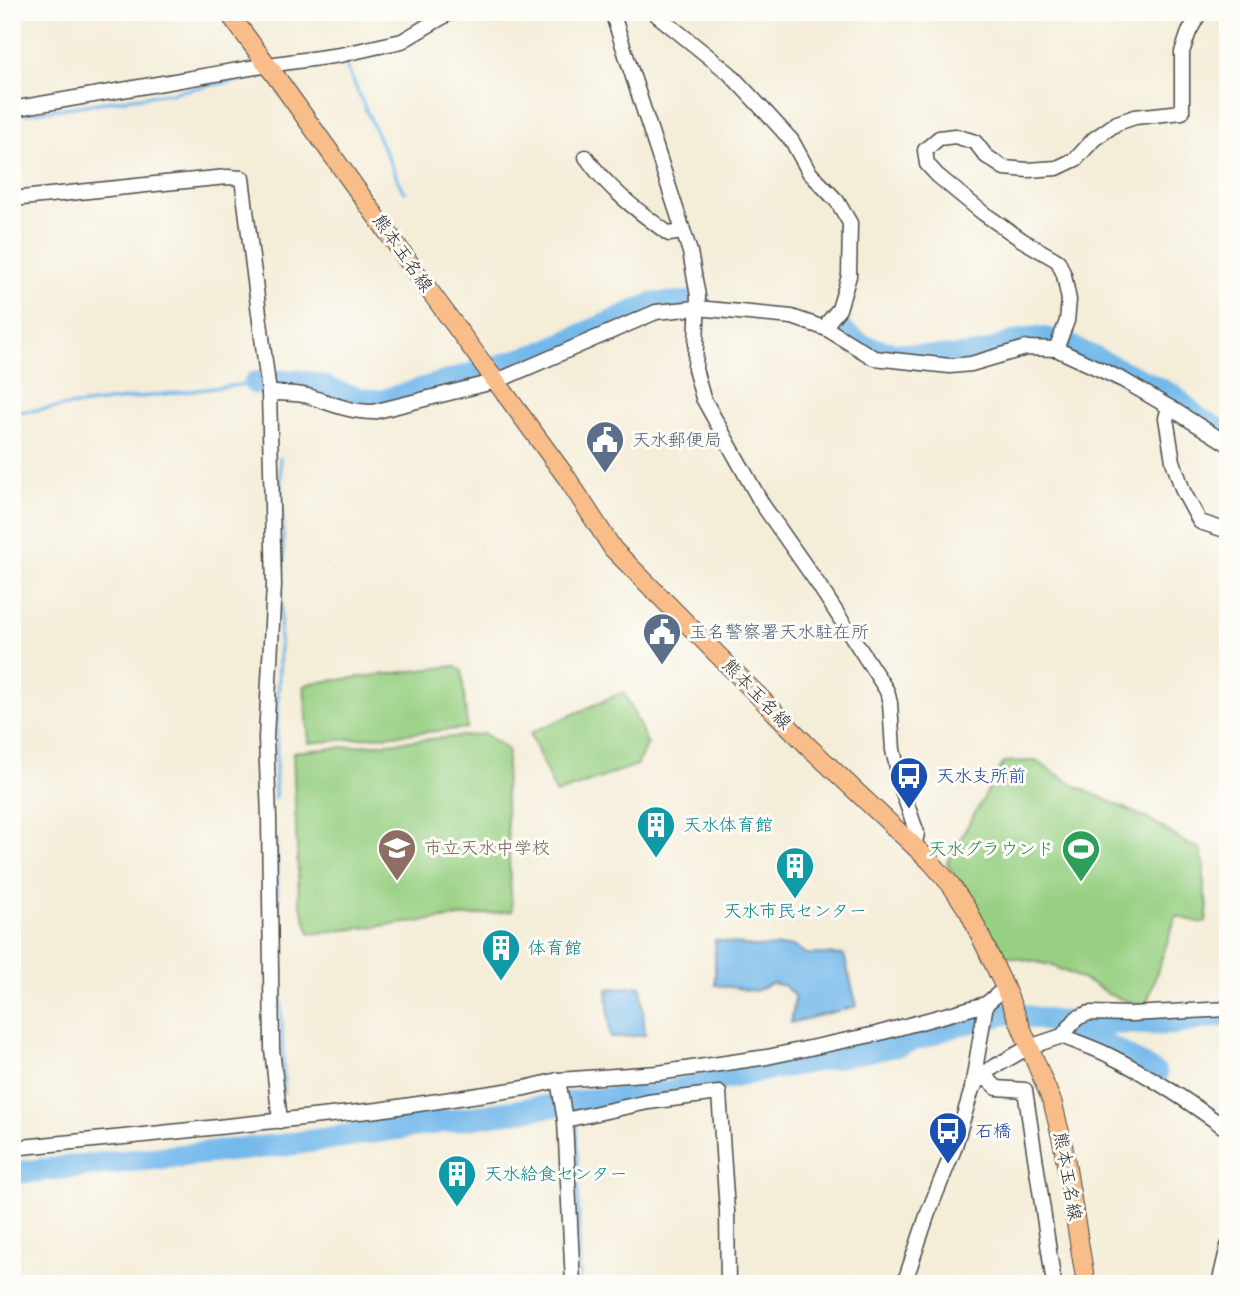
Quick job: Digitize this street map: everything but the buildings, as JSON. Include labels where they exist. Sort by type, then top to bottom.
[{"type":"main road","name":"熊本玉名線","points":[[228,12],[567,478],[612,549],[809,747],[931,862],[951,885],[969,912],[1053,1104],[1063,1145],[1086,1284]]},
{"type":"street","points":[[12,109],[273,71],[402,41],[451,12]]},
{"type":"street","points":[[612,12],[690,252],[697,303],[695,369],[703,398],[762,504],[818,583],[887,691],[893,750],[903,793],[917,833],[914,848]]},
{"type":"street","points":[[656,12],[674,30],[729,73],[786,133],[809,172],[837,201],[850,223],[849,276],[839,309],[828,327]]},
{"type":"street","points":[[1057,348],[1066,321],[1069,300],[1058,261],[983,213],[937,175],[927,164],[925,150],[939,138],[955,136],[975,142],[986,156],[1004,168],[1057,168],[1076,159],[1094,139],[1117,123],[1135,117],[1182,112],[1182,52],[1200,12]]},
{"type":"street","points":[[586,157],[598,174],[630,205],[669,234],[683,232]]},
{"type":"street","points":[[12,199],[202,179],[242,178],[267,385],[274,585],[266,738],[272,1049],[279,1121]]},
{"type":"street","points":[[267,385],[340,408],[373,412],[494,377],[656,312],[697,303],[792,317],[828,327],[874,358],[950,366],[971,364],[1026,348],[1057,348],[1122,380],[1228,444]]},
{"type":"street","points":[[1169,407],[1166,418],[1173,461],[1183,491],[1200,522],[1228,531]]},
{"type":"street","points":[[12,1147],[279,1121],[767,1057],[986,1008],[1008,996]]},
{"type":"street","points":[[904,1284],[957,1140],[972,1089],[986,1008]]},
{"type":"street","points":[[972,1089],[987,1071],[1029,1047],[1063,1034],[1077,1018],[1089,1013],[1131,1014],[1228,1009]]},
{"type":"street","points":[[1063,1034],[1111,1056],[1156,1082],[1228,1130]]},
{"type":"street","points":[[983,1075],[997,1088],[1025,1090],[1054,1284]]},
{"type":"street","points":[[559,1086],[565,1118],[573,1284]]},
{"type":"street","points":[[565,1118],[648,1102],[719,1093],[727,1212],[728,1284]]},
{"type":"street","points":[[1219,1284],[1228,1246]]},
{"type":"green space","points":[[454,666],[462,671],[467,728],[309,743],[304,686]]},
{"type":"green space","points":[[624,692],[648,745],[637,765],[556,794],[530,733]]},
{"type":"green space","points":[[485,734],[508,750],[505,789],[512,911],[310,934],[299,899],[293,752]]},
{"type":"green space","name":"天水グラウンド","points":[[1036,761],[1076,786],[1152,821],[1200,849],[1208,906],[1206,922],[1176,916],[1146,1005],[1108,994],[1095,985],[1051,965],[997,954],[947,862],[1004,762]]},
{"type":"water","points":[[715,940],[755,947],[793,946],[807,954],[844,955],[857,1006],[791,1023],[795,997],[785,986],[772,983],[755,991],[715,985]]},
{"type":"water","points":[[641,986],[645,1035],[610,1038],[607,989]]},
{"type":"waterway","points":[[282,73],[344,61],[405,192]]},
{"type":"waterway","points":[[24,114],[172,94],[267,75]]},
{"type":"waterway","points":[[255,383],[306,382],[353,397],[382,401],[539,354],[652,304],[699,302]]},
{"type":"waterway","points":[[844,333],[861,344],[878,350],[939,357],[980,354],[1029,338],[1049,339],[1063,343],[1172,395],[1199,419],[1228,434]]},
{"type":"waterway","points":[[12,413],[255,383]]},
{"type":"waterway","points":[[275,799],[284,565],[280,458]]},
{"type":"waterway","points":[[276,838],[284,1093]]},
{"type":"waterway","points":[[12,1173],[284,1145],[591,1100],[649,1096],[749,1073],[895,1046],[957,1025],[1008,1013],[1057,1022],[1172,1024],[1228,1014]]},
{"type":"waterway","points":[[1066,1026],[1116,1050],[1156,1074]]},
{"type":"waterway","points":[[575,1102],[576,1114]]},
{"type":"waterway","points":[[576,1121],[580,1278]]},
{"type":"waterway","points":[[284,1145],[285,1133]]},
{"type":"place","name":"天水郵便局","points":[[605,474]]},
{"type":"place","name":"玉名警察署天水駐在所","points":[[662,666]]},
{"type":"place","name":"天水支所前","points":[[909,810]]},
{"type":"place","name":"天水体育館","points":[[656,859]]},
{"type":"place","name":"市立天水中学校","points":[[397,882]]},
{"type":"place","name":"天水グラウンド","points":[[1081,883]]},
{"type":"place","name":"天水市民センター","points":[[795,900]]},
{"type":"place","name":"体育館","points":[[501,982]]},
{"type":"place","name":"石橋","points":[[948,1165]]},
{"type":"place","name":"天水給食センター","points":[[457,1208]]}]
